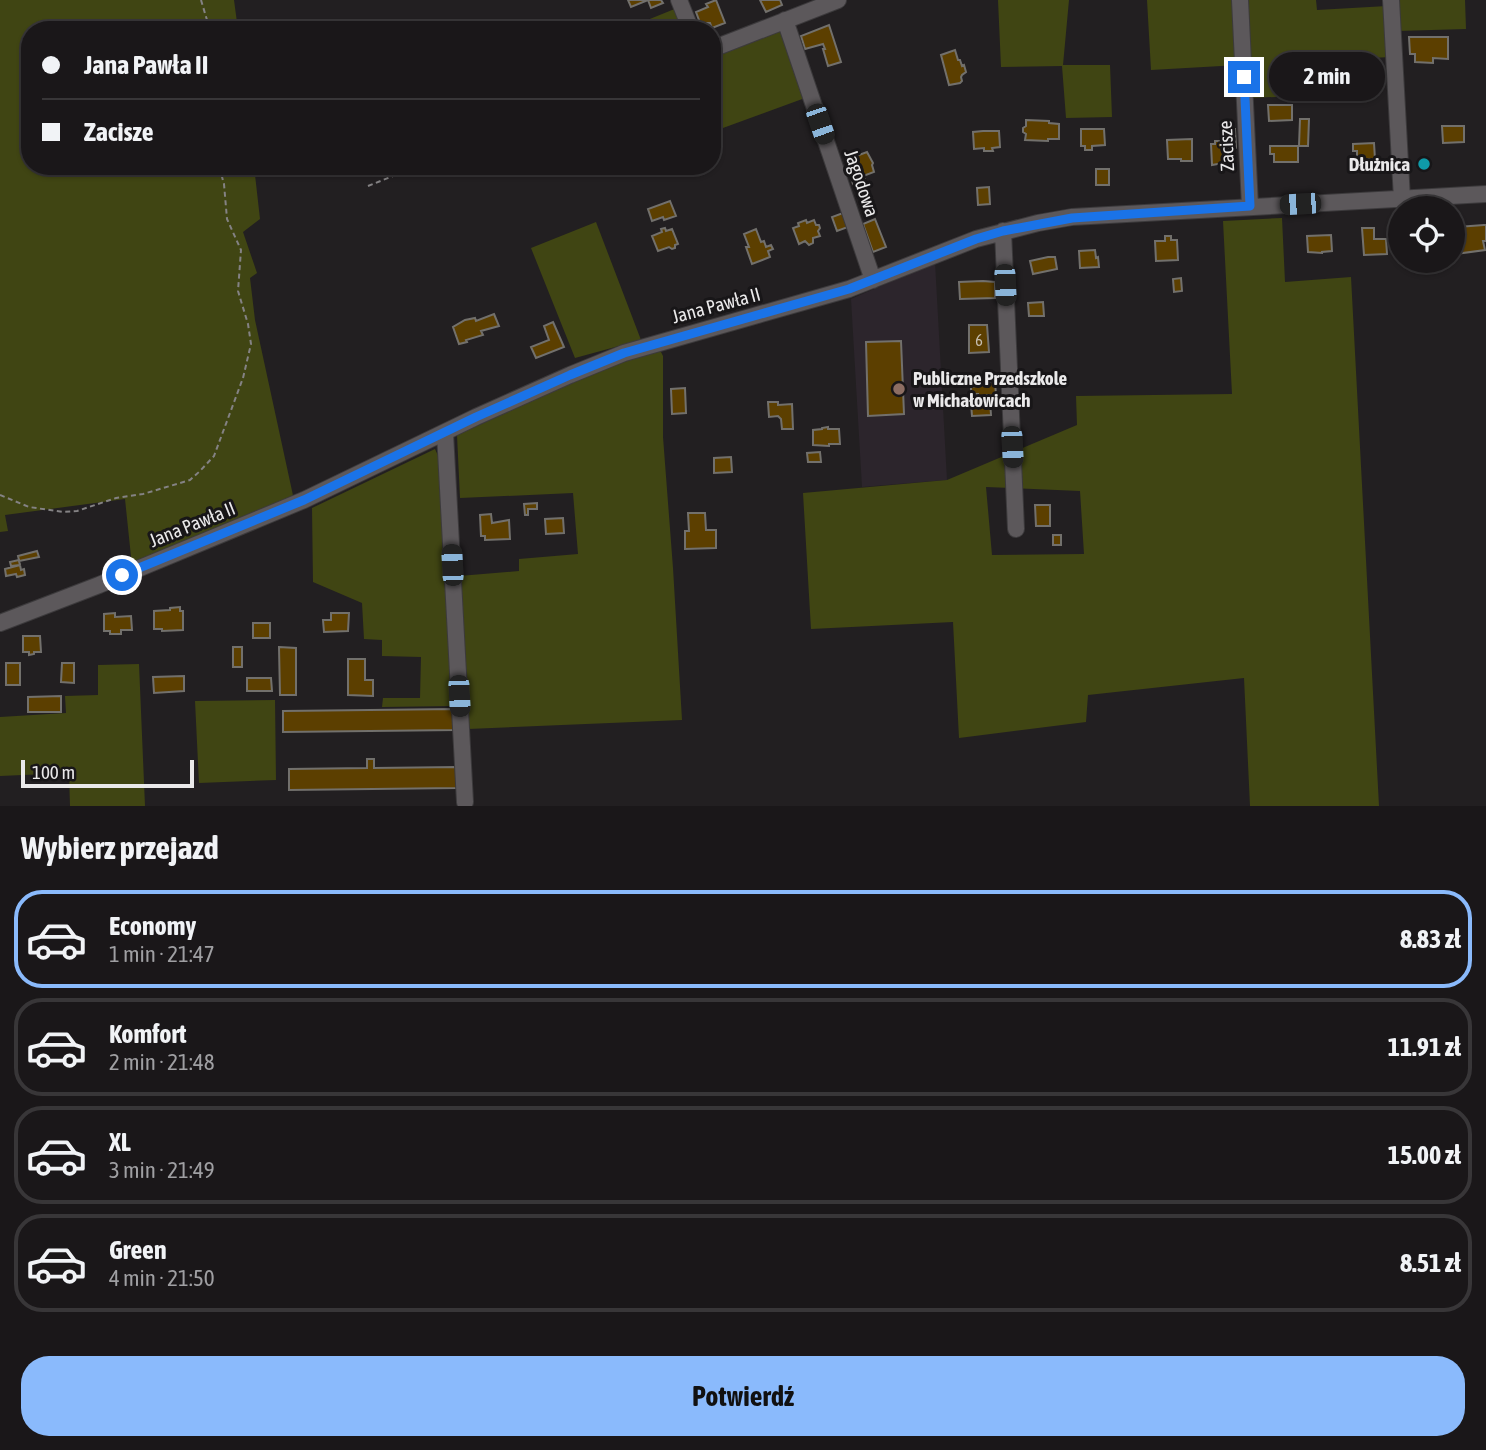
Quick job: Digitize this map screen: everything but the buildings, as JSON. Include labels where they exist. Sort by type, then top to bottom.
[{"type":"street","points":[[679,0],[687,21]]},
{"type":"street","points":[[721,45],[791,12],[838,0]]},
{"type":"street","name":"Zacisze","points":[[1240,0],[1250,206]]},
{"type":"street","points":[[1391,0],[1402,196]]},
{"type":"street","name":"Jagodowa","points":[[791,12],[873,280]]},
{"type":"street","name":"Jana Pawła II","points":[[1452,196],[1486,194]]},
{"type":"street","name":"Jana Pawła II","points":[[0,623],[304,500],[570,375],[624,353],[849,289],[976,239],[1072,218],[1388,200]]},
{"type":"street","points":[[1003,231],[1016,529]]},
{"type":"street","points":[[445,433],[465,802]]},
{"type":"path","points":[[201,0],[207,21]]},
{"type":"path","points":[[0,495],[29,507],[63,512],[77,511],[116,498],[143,494],[190,480],[214,456],[243,378],[251,344],[238,290],[241,250],[226,219],[222,175]]},
{"type":"path","points":[[368,186],[396,175]]},
{"type":"shaded area","name":"Publiczne Przedszkole w Michałowicach","points":[[935,262],[947,480],[862,487],[851,299]]},
{"type":"green space","points":[[0,0],[234,0],[237,21],[21,21],[21,175],[255,175],[260,219],[243,232],[257,273],[250,278],[255,320],[294,500],[132,566],[125,499],[5,515],[8,531],[0,532]]},
{"type":"green space","points":[[998,0],[1069,0],[1063,65],[1110,65],[1112,117],[1066,118],[1062,66],[1001,67]]},
{"type":"green space","points":[[1147,0],[1236,0],[1239,65],[1151,70]]},
{"type":"green space","points":[[1243,0],[1316,0],[1317,10],[1387,6],[1390,57],[1319,61],[1321,95],[1249,98]]},
{"type":"green space","points":[[1395,0],[1465,0],[1466,29],[1397,31]]},
{"type":"green space","points":[[677,8],[682,21],[645,21]]},
{"type":"green space","points":[[774,28],[782,31],[805,98],[721,129],[721,49]]},
{"type":"green space","points":[[1282,218],[1285,282],[1351,277],[1379,806],[1250,806],[1244,678],[1088,695],[1086,722],[959,738],[953,622],[811,629],[803,493],[947,480],[1077,425],[1076,396],[1232,394],[1223,221]],"holes":[[[986,487],[1080,491],[1084,554],[992,555]]]},
{"type":"green space","points":[[596,222],[641,340],[575,358],[531,248]]},
{"type":"green space","points":[[660,350],[663,356],[663,437],[682,720],[468,729],[459,576],[519,571],[519,559],[578,554],[573,493],[460,498],[457,435],[600,370]]},
{"type":"green space","points":[[435,449],[440,460],[453,706],[382,707],[383,698],[420,698],[421,657],[382,656],[382,640],[364,639],[362,603],[313,582],[312,508]]},
{"type":"green space","points":[[139,664],[145,806],[70,806],[69,773],[0,776],[0,717],[66,713],[65,696],[98,695],[98,665]]},
{"type":"green space","points":[[275,700],[276,780],[199,783],[195,701]]},
{"type":"place","name":"Dłużnica","points":[[1424,164]]},
{"type":"place","name":"Publiczne Przedszkole w Michałowicach","points":[[899,389]]},
{"type":"route","points":[[122,575],[304,500],[476,417],[624,353],[849,289],[1003,231],[1072,218],[1250,206],[1244,77]]}]
